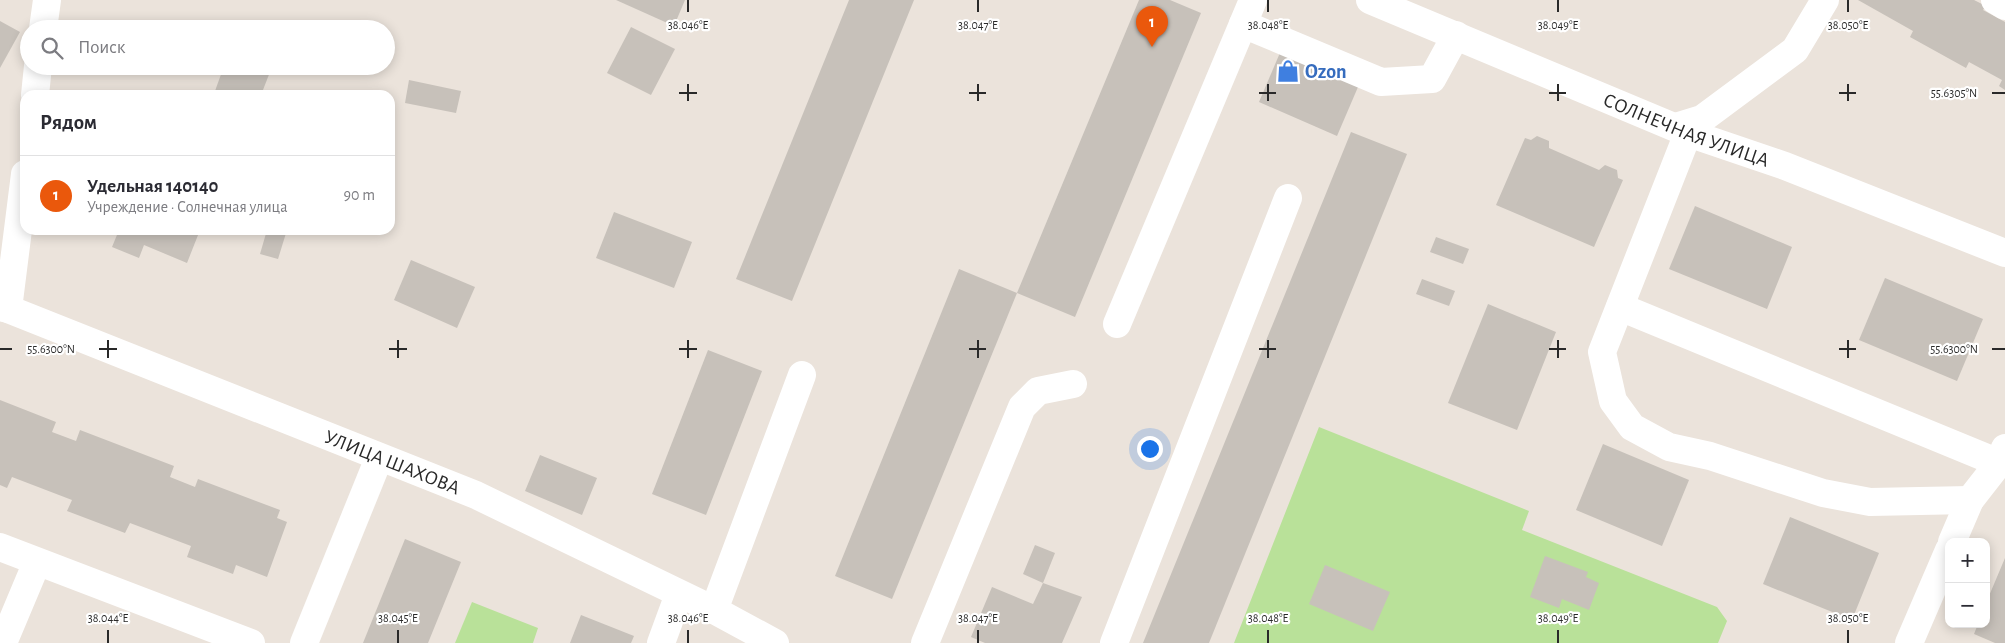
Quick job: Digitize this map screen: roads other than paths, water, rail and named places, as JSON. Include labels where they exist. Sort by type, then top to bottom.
[{"type":"street","points":[[44,20],[47,0]]},
{"type":"street","name":"СОЛНЕЧНАЯ УЛИЦА","points":[[1370,0],[1682,130],[1785,166],[2005,253]]},
{"type":"street","points":[[1825,0],[1802,58],[1682,130],[1620,307],[1602,352],[1613,401],[1632,427],[1669,447],[1710,456],[1823,493],[1870,502],[1970,500]]},
{"type":"street","points":[[1995,0],[2005,6]]},
{"type":"street","points":[[1117,324],[1248,12],[1381,82],[1432,79],[1456,35]]},
{"type":"street","points":[[36,90],[37,75]]},
{"type":"street","points":[[1114,643],[1288,198]]},
{"type":"street","points":[[4,308],[20,206]]},
{"type":"street","points":[[1620,307],[2002,455],[1970,500],[1954,538]]},
{"type":"street","name":"УЛИЦА ШАХОВА","points":[[4,308],[476,496],[714,610],[775,643]]},
{"type":"street","points":[[714,610],[802,374]]},
{"type":"street","points":[[925,643],[1022,407],[1038,391],[1073,384]]},
{"type":"street","points":[[304,643],[379,458]]},
{"type":"street","points":[[0,547],[38,562],[198,634],[251,643]]},
{"type":"street","points":[[1909,643],[1945,559]]},
{"type":"street","points":[[3,643],[38,562]]},
{"type":"street","points":[[661,643],[679,594]]},
{"type":"place","name":"Удельная 140140","points":[[1152,47]]},
{"type":"place","name":"Ozon","points":[[1288,71]]}]
